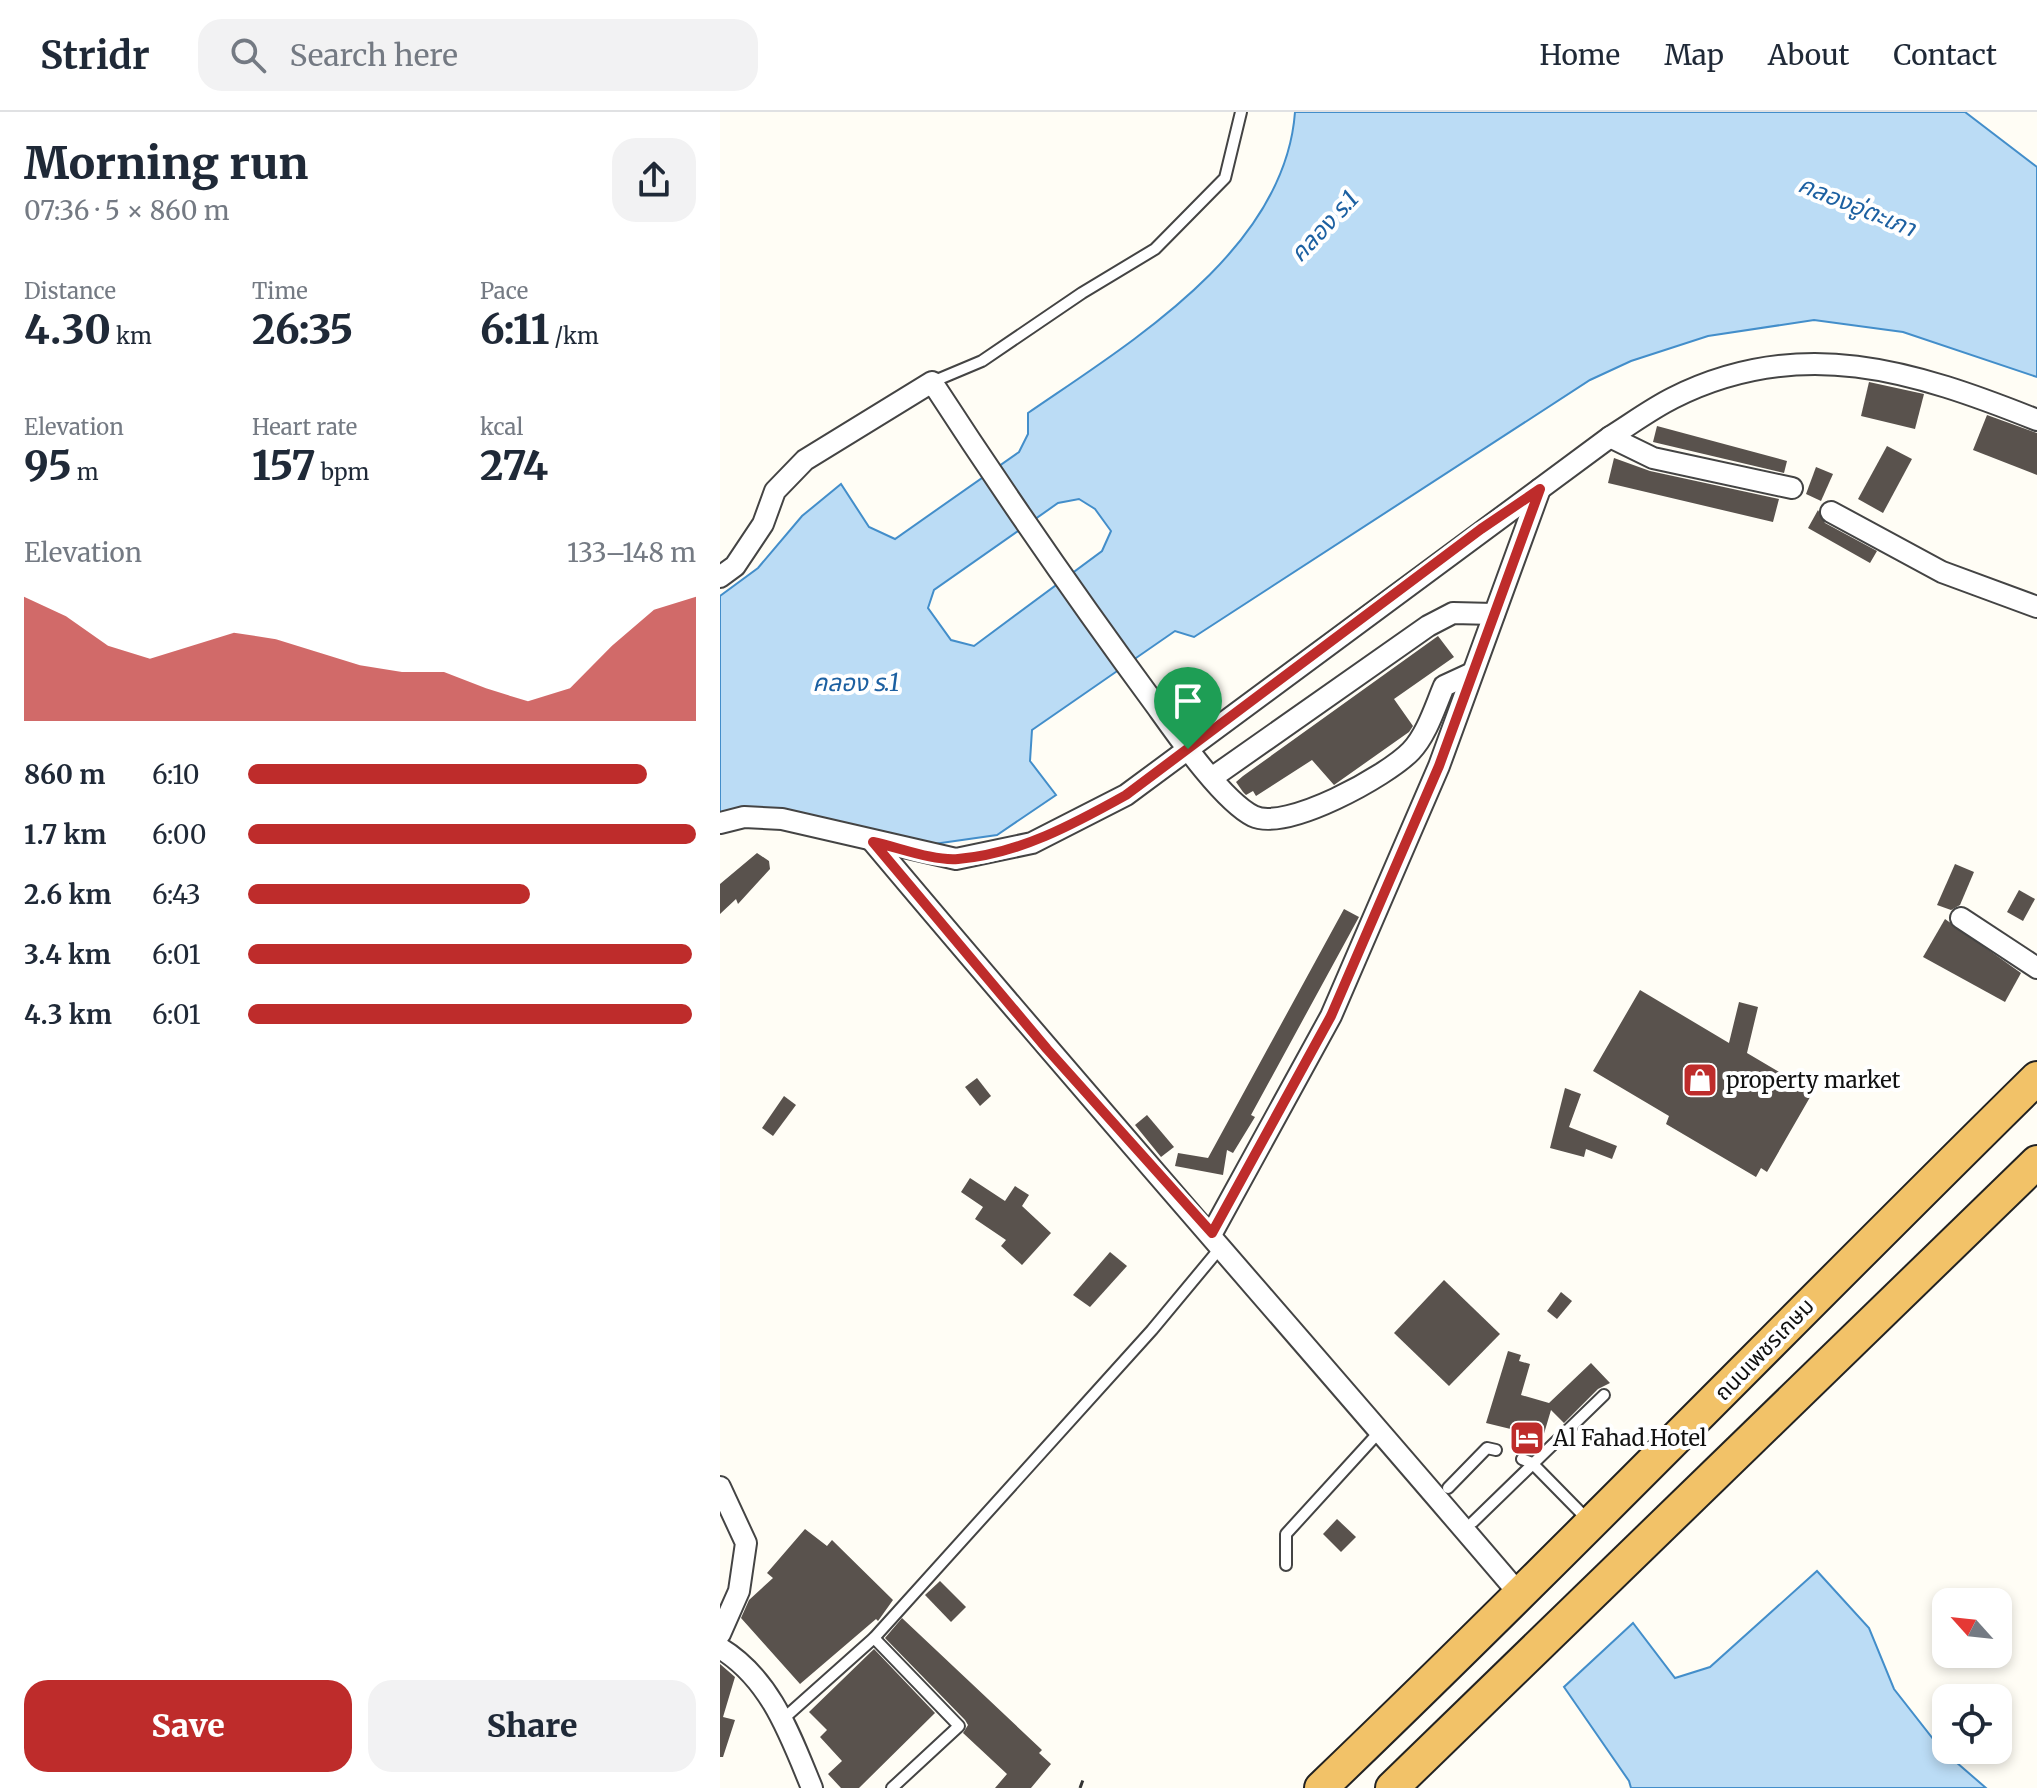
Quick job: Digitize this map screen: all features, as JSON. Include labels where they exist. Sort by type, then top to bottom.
[{"type":"highway","name":"ถนนเพชรเกษม","points":[[1321,1788],[1521,1596],[1828,1283],[2037,1078]]},
{"type":"highway","points":[[1392,1788],[2037,1162]]},
{"type":"street","points":[[720,823],[744,817],[782,819],[956,859],[1032,843],[1126,795],[1481,529],[1610,437],[1674,398],[1768,367],[1847,363],[1922,378],[2037,420]]},
{"type":"street","points":[[720,577],[735,566],[763,524],[775,491],[805,460],[932,382],[986,467],[1188,749],[1254,817],[1273,820],[1324,805],[1409,753],[1420,740],[1444,686],[1470,674]]},
{"type":"street","points":[[1610,437],[1653,458],[1792,488]]},
{"type":"street","points":[[1217,1240],[1331,1016],[1439,766],[1540,489]]},
{"type":"street","points":[[1831,512],[1942,572],[2037,607]]},
{"type":"street","points":[[1213,777],[1428,626],[1453,613],[1494,614]]},
{"type":"street","points":[[873,842],[1047,1049],[1217,1240],[1521,1596]]},
{"type":"street","points":[[1961,918],[2037,968]]},
{"type":"street","points":[[720,1487],[746,1543],[739,1591],[720,1634]]},
{"type":"street","points":[[720,1648],[761,1683],[782,1720],[812,1788]]},
{"type":"lane","points":[[932,382],[982,361],[1082,293],[1155,249],[1225,178],[1241,112]]},
{"type":"lane","points":[[782,1720],[874,1638],[1141,1342],[1217,1240]]},
{"type":"lane","points":[[1473,1522],[1527,1461],[1604,1395]]},
{"type":"lane","points":[[1286,1565],[1286,1534],[1380,1431]]},
{"type":"lane","points":[[1448,1488],[1480,1453],[1487,1448],[1496,1450]]},
{"type":"lane","points":[[1527,1461],[1592,1524]]},
{"type":"lane","points":[[874,1638],[959,1726],[892,1788]]},
{"type":"path","points":[[1080,1788],[1083,1780]]},
{"type":"water","points":[[1295,112],[1965,112],[2037,167],[2037,377],[1903,332],[1814,320],[1708,336],[1631,361],[1590,380],[1194,637],[1175,631],[1032,730],[1030,761],[1056,795],[997,835],[934,844],[777,808],[720,814],[720,596],[758,568],[802,516],[841,484],[869,527],[895,539],[1019,452],[1028,434],[1028,413],[1155,323],[1196,288],[1233,249],[1264,207],[1285,162]],"holes":[[[1079,499],[1095,509],[1111,531],[1102,551],[974,646],[951,640],[928,608],[934,590],[1058,503]]]},
{"type":"water","points":[[1817,1571],[1869,1628],[1894,1689],[1932,1738],[1932,1764],[1958,1764],[1986,1788],[1631,1788],[1564,1687],[1633,1623],[1675,1678],[1710,1667]]},
{"type":"building","points":[[1869,382],[1924,394],[1915,429],[1861,416]]},
{"type":"building","points":[[1987,415],[2037,433],[2037,475],[1973,450]]},
{"type":"building","points":[[1657,426],[1787,461],[1784,473],[1653,442]]},
{"type":"building","points":[[1887,446],[1912,459],[1883,513],[1858,499]]},
{"type":"building","points":[[1614,458],[1650,471],[1779,499],[1773,522],[1608,483]]},
{"type":"building","points":[[1816,467],[1833,474],[1821,501],[1806,494]]},
{"type":"building","points":[[1818,510],[1825,523],[1877,551],[1870,563],[1808,528]]},
{"type":"building","points":[[1438,636],[1454,657],[1394,699],[1413,726],[1409,732],[1334,785],[1312,760],[1256,796],[1253,791],[1246,795],[1243,792],[1236,782],[1243,776]]},
{"type":"building","points":[[757,853],[769,861],[770,869],[738,904],[736,899],[720,914],[720,884]]},
{"type":"building","points":[[1955,864],[1974,872],[1960,905],[1951,910],[1937,905]]},
{"type":"building","points":[[2019,890],[2035,899],[2023,921],[2007,912]]},
{"type":"building","points":[[1344,909],[1359,917],[1251,1115],[1255,1117],[1233,1153],[1227,1150],[1223,1175],[1175,1166],[1178,1153],[1208,1158]]},
{"type":"building","points":[[1945,919],[2021,973],[2005,1002],[1923,957]]},
{"type":"building","name":"property market","points":[[1640,990],[1729,1043],[1739,1002],[1758,1007],[1747,1053],[1813,1092],[1767,1172],[1761,1168],[1756,1177],[1666,1124],[1669,1116],[1593,1071]]},
{"type":"building","points":[[977,1078],[991,1096],[980,1106],[965,1087]]},
{"type":"building","points":[[1565,1088],[1581,1094],[1569,1127],[1617,1146],[1612,1159],[1586,1149],[1584,1157],[1550,1148]]},
{"type":"building","points":[[784,1096],[796,1105],[773,1136],[762,1128]]},
{"type":"building","points":[[1147,1115],[1174,1147],[1161,1157],[1135,1125]]},
{"type":"building","points":[[970,1178],[1005,1201],[1015,1186],[1029,1195],[1022,1206],[1051,1233],[1022,1265],[1001,1246],[1006,1240],[975,1219],[983,1207],[961,1192]]},
{"type":"building","points":[[1110,1252],[1127,1266],[1090,1307],[1073,1295]]},
{"type":"building","points":[[1444,1280],[1500,1334],[1449,1386],[1394,1333]]},
{"type":"building","points":[[1561,1292],[1572,1301],[1557,1319],[1547,1311]]},
{"type":"building","points":[[1508,1351],[1521,1355],[1519,1361],[1530,1364],[1521,1395],[1549,1403],[1591,1363],[1610,1383],[1598,1389],[1564,1423],[1551,1410],[1543,1437],[1486,1423]]},
{"type":"building","points":[[1337,1519],[1356,1537],[1341,1552],[1323,1534]]},
{"type":"building","points":[[805,1529],[827,1546],[832,1540],[893,1600],[878,1621],[876,1619],[800,1684],[741,1618],[749,1600],[773,1578],[767,1573]]},
{"type":"building","points":[[940,1581],[966,1607],[951,1622],[925,1595]]},
{"type":"building","points":[[902,1618],[1042,1750],[1039,1753],[1051,1764],[1031,1788],[995,1788],[1007,1774],[963,1733],[968,1725],[965,1720],[885,1638]]},
{"type":"building","points":[[874,1649],[935,1713],[859,1788],[841,1788],[828,1774],[842,1761],[820,1737],[827,1730],[809,1712]]},
{"type":"building","points":[[720,1664],[735,1677],[723,1717],[735,1720],[723,1757],[720,1757]]},
{"type":"place","name":"property market","points":[[1700,1080]]},
{"type":"place","name":"Al Fahad Hotel","points":[[1527,1438]]},
{"type":"route","points":[[1540,489],[1439,766],[1331,1016],[1212,1233],[1047,1049],[873,842],[956,859],[1032,843],[1126,795],[1188,749],[1481,529],[1540,489]]},
{"type":"water label","name":"คลองอู่ตะเภา","points":[[1857,206]]},
{"type":"water label","name":"คลอง ร.1","points":[[1324,226]]},
{"type":"water label","name":"คลอง ร.1","points":[[856,682]]}]
